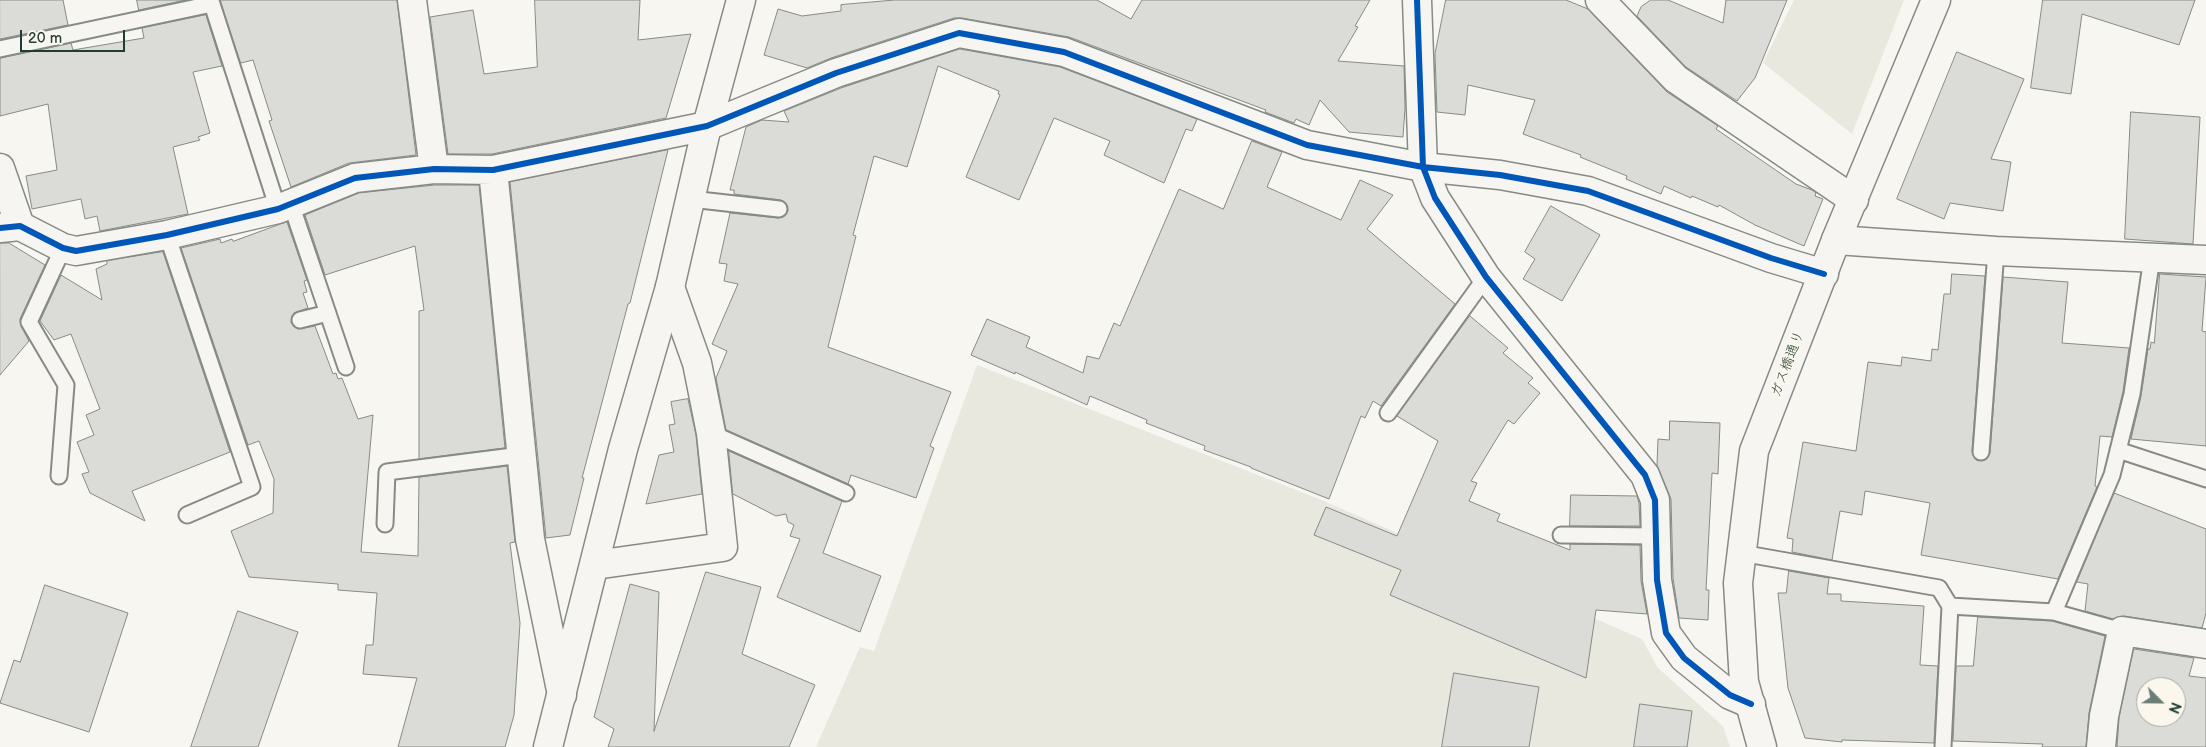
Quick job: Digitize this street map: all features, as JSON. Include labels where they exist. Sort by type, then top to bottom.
[{"type":"street","points":[[412,0],[434,169]]},
{"type":"street","points":[[548,747],[623,449],[670,287],[708,126],[741,0]]},
{"type":"street","points":[[1417,0],[1423,167],[1435,198],[1486,277],[1645,475],[1655,500],[1658,536],[1657,580],[1666,633],[1684,658],[1730,695],[1751,704]]},
{"type":"street","points":[[1600,0],[1676,78],[1854,200]]},
{"type":"street","name":"ガス橋通り","points":[[1762,747],[1744,682],[1738,582],[1754,451],[1836,240],[1936,0]]},
{"type":"street","points":[[0,168],[10,227],[63,248],[76,251],[168,235],[285,206],[355,178],[434,169],[493,170],[708,126],[836,73],[959,33],[1064,52],[1308,145],[1423,167],[1500,175],[1588,191],[1771,258],[1824,274]]},
{"type":"street","points":[[493,170],[530,539],[562,695]]},
{"type":"street","points":[[1836,240],[1996,251],[2206,260]]},
{"type":"street","points":[[595,565],[723,546],[711,434],[697,363],[670,287]]},
{"type":"street","points":[[2101,747],[2104,716],[2122,631],[2206,644]]},
{"type":"lane","points":[[0,49],[212,4],[285,206],[328,312],[346,367]]},
{"type":"lane","points":[[691,199],[779,209]]},
{"type":"lane","points":[[168,235],[252,488],[186,515]]},
{"type":"lane","points":[[59,476],[66,385],[29,322],[63,248]]},
{"type":"lane","points":[[1980,452],[1996,251]]},
{"type":"lane","points":[[2054,612],[2112,475],[2132,394],[2152,257]]},
{"type":"lane","points":[[1388,413],[1486,277]]},
{"type":"lane","points":[[300,320],[328,312]]},
{"type":"lane","points":[[711,434],[846,493]]},
{"type":"lane","points":[[2118,450],[2206,479]]},
{"type":"lane","points":[[385,524],[387,472],[521,455]]},
{"type":"lane","points":[[1561,535],[1658,536]]},
{"type":"lane","points":[[1741,553],[1939,588],[1950,606],[1943,747]]},
{"type":"lane","points":[[1950,606],[2054,612],[2122,631]]},
{"type":"shaded area","points":[[1794,0],[1904,0],[1852,134],[1763,63]]},
{"type":"shaded area","points":[[977,365],[1319,499],[1642,639],[1658,668],[1723,726],[1730,747],[816,747],[860,647],[874,651]]},
{"type":"building","points":[[0,0],[63,0],[68,25],[0,39]]},
{"type":"building","points":[[137,0],[186,0],[139,10]]},
{"type":"building","points":[[220,0],[397,0],[416,155],[349,163],[291,187],[269,121],[272,120],[253,60],[241,63]]},
{"type":"building","points":[[535,0],[640,0],[638,40],[691,34],[666,118],[492,154],[448,154],[430,17],[473,10],[484,74],[537,67]]},
{"type":"building","points":[[895,0],[1097,0],[1131,19],[1142,0],[1370,0],[1355,26],[1358,27],[1338,61],[1404,66],[1405,108],[1403,137],[1349,132],[1320,100],[1309,125],[1296,119],[1294,123],[1265,112],[1266,110],[1069,37],[962,18],[954,18],[831,58],[807,68],[764,55],[778,9],[802,16],[841,11],[841,5]]},
{"type":"building","points":[[1446,0],[1566,0],[1588,9],[1667,92],[1718,126],[1716,129],[1796,184],[1812,190],[1816,193],[1815,196],[1823,199],[1804,246],[1755,225],[1719,205],[1718,207],[1692,196],[1691,198],[1664,186],[1661,194],[1626,179],[1627,176],[1580,157],[1581,155],[1523,134],[1535,100],[1468,85],[1465,115],[1437,112],[1435,54]]},
{"type":"building","points":[[1651,0],[1668,0],[1723,23],[1726,0],[1787,0],[1755,78],[1737,101],[1686,67],[1637,16],[1641,7]]},
{"type":"building","points":[[2043,0],[2195,0],[2179,45],[2082,14],[2071,94],[2031,88]]},
{"type":"building","points":[[206,15],[222,66],[193,72],[210,133],[198,137],[200,140],[173,147],[188,214],[100,231],[97,216],[85,219],[81,199],[32,209],[26,176],[57,170],[48,104],[0,116],[0,58],[71,43],[73,50],[144,38],[142,28]]},
{"type":"building","points":[[960,49],[1060,67],[1197,119],[1192,131],[1186,129],[1164,183],[1104,155],[1110,141],[1054,118],[1019,200],[966,177],[1000,95],[998,94],[999,91],[938,66],[907,167],[874,156],[853,235],[856,236],[828,347],[951,392],[930,446],[934,448],[916,498],[851,475],[848,484],[726,430],[716,378],[727,351],[712,344],[738,284],[724,281],[727,264],[719,263],[730,213],[778,218],[783,217],[788,211],[787,205],[781,200],[734,194],[734,190],[730,190],[746,127],[762,120],[789,122],[784,111],[841,88]]},
{"type":"building","points":[[1957,52],[2024,79],[1991,159],[2011,162],[2003,211],[1950,203],[1944,219],[1897,199]]},
{"type":"building","points":[[2131,112],[2200,117],[2193,244],[2125,239]]},
{"type":"building","points":[[1252,141],[1282,152],[1267,187],[1341,220],[1360,180],[1393,195],[1367,229],[1455,304],[1381,406],[1373,401],[1365,418],[1361,416],[1329,499],[1204,450],[1205,446],[1146,423],[1147,420],[1090,396],[1087,405],[1015,372],[1015,374],[971,355],[987,319],[1030,337],[1026,347],[1083,373],[1087,356],[1099,359],[1114,323],[1120,326],[1179,189],[1223,209]]},
{"type":"building","points":[[668,150],[630,303],[628,304],[582,478],[584,478],[570,535],[546,538],[510,182]]},
{"type":"building","points":[[435,185],[479,185],[505,448],[419,459],[419,311],[424,310],[415,246],[325,275],[305,215],[359,193]]},
{"type":"building","points":[[1551,206],[1600,235],[1562,301],[1523,279],[1535,259],[1525,252]]},
{"type":"building","points":[[287,222],[307,280],[304,281],[307,292],[303,293],[308,308],[294,313],[291,323],[298,329],[315,326],[333,374],[336,373],[338,379],[342,378],[358,419],[373,415],[361,552],[418,556],[419,477],[507,466],[515,542],[510,543],[520,623],[514,715],[505,747],[398,747],[417,678],[363,674],[366,645],[373,645],[377,593],[338,590],[338,584],[249,577],[231,531],[273,513],[274,479],[259,441],[248,445],[181,248],[220,239],[221,243],[232,239],[233,241]]},
{"type":"building","points":[[0,243],[9,243],[45,265],[20,319],[21,326],[29,341],[0,375]]},
{"type":"building","points":[[163,252],[230,452],[132,491],[145,521],[90,493],[82,474],[89,472],[77,442],[94,435],[86,415],[100,409],[71,334],[54,340],[40,321],[61,275],[102,300],[96,269],[107,264],[107,261]]},
{"type":"building","points":[[1952,274],[1985,276],[1972,451],[1976,460],[1985,460],[1990,453],[2003,277],[2068,282],[2062,343],[2129,348],[2123,392],[2112,437],[2100,436],[2095,486],[2097,487],[2058,579],[1921,555],[1930,503],[1865,491],[1862,515],[1840,511],[1832,560],[1792,552],[1793,539],[1787,538],[1803,442],[1856,451],[1868,362],[1901,366],[1902,357],[1931,361],[1932,349],[1938,350],[1944,294],[1950,294]]},
{"type":"building","points":[[2160,274],[2206,277],[2202,331],[2206,332],[2206,446],[2131,439],[2141,396],[2148,349],[2150,349],[2151,342],[2154,343]]},
{"type":"building","points":[[1470,316],[1508,348],[1503,353],[1533,378],[1528,383],[1540,393],[1514,424],[1508,420],[1471,481],[1477,483],[1469,501],[1500,514],[1497,521],[1570,550],[1570,544],[1640,545],[1641,581],[1647,614],[1596,610],[1586,678],[1390,595],[1401,570],[1314,535],[1326,507],[1397,536],[1438,441],[1397,416]]},
{"type":"building","points":[[688,399],[696,435],[702,494],[646,504],[659,455],[674,452],[669,425],[675,424],[671,402]]},
{"type":"building","points":[[1670,421],[1720,423],[1718,474],[1712,473],[1706,590],[1709,590],[1708,620],[1679,618],[1673,578],[1671,499],[1657,465],[1658,439],[1669,440]]},
{"type":"building","points":[[729,451],[842,501],[823,553],[881,576],[860,632],[777,597],[800,539],[790,536],[794,525],[788,522],[786,514],[776,516],[733,494]]},
{"type":"building","points":[[2114,493],[2206,529],[2206,613],[2202,628],[2124,616],[2113,619],[2085,611],[2088,584],[2077,582]]},
{"type":"building","points":[[1571,495],[1637,496],[1640,526],[1570,526]]},
{"type":"building","points":[[1789,571],[1829,578],[1827,594],[1841,594],[1841,601],[1924,606],[1920,665],[1938,666],[1934,743],[1842,740],[1842,742],[1805,738],[1788,688],[1778,593],[1786,593]]},
{"type":"building","points":[[706,572],[761,587],[742,654],[815,685],[789,747],[608,747],[614,729],[594,717],[630,584],[659,592],[654,731]]},
{"type":"building","points":[[45,585],[128,613],[89,732],[0,703],[14,660],[20,662]]},
{"type":"building","points":[[238,611],[298,632],[258,747],[191,747]]},
{"type":"building","points":[[1978,617],[2052,621],[2105,636],[2089,713],[2086,747],[2042,747],[2043,744],[1953,741],[1956,666],[1973,666]]},
{"type":"building","points":[[2134,649],[2194,658],[2189,676],[2206,678],[2206,747],[2117,747],[2119,718]]},
{"type":"building","points":[[1454,673],[1539,687],[1529,747],[1442,747]]},
{"type":"building","points":[[1640,704],[1692,711],[1687,747],[1634,747]]},
{"type":"cycle path","points":[[1417,0],[1423,167],[1435,198],[1486,277],[1645,475],[1655,500],[1657,580],[1666,633],[1684,658],[1730,695],[1751,704]]},
{"type":"cycle path","points":[[0,228],[20,226],[63,248],[76,251],[167,235],[278,209],[355,178],[434,169],[493,170],[707,126],[836,73],[959,33],[1064,52],[1307,145],[1423,167],[1500,175],[1588,191],[1771,258],[1824,274]]}]
